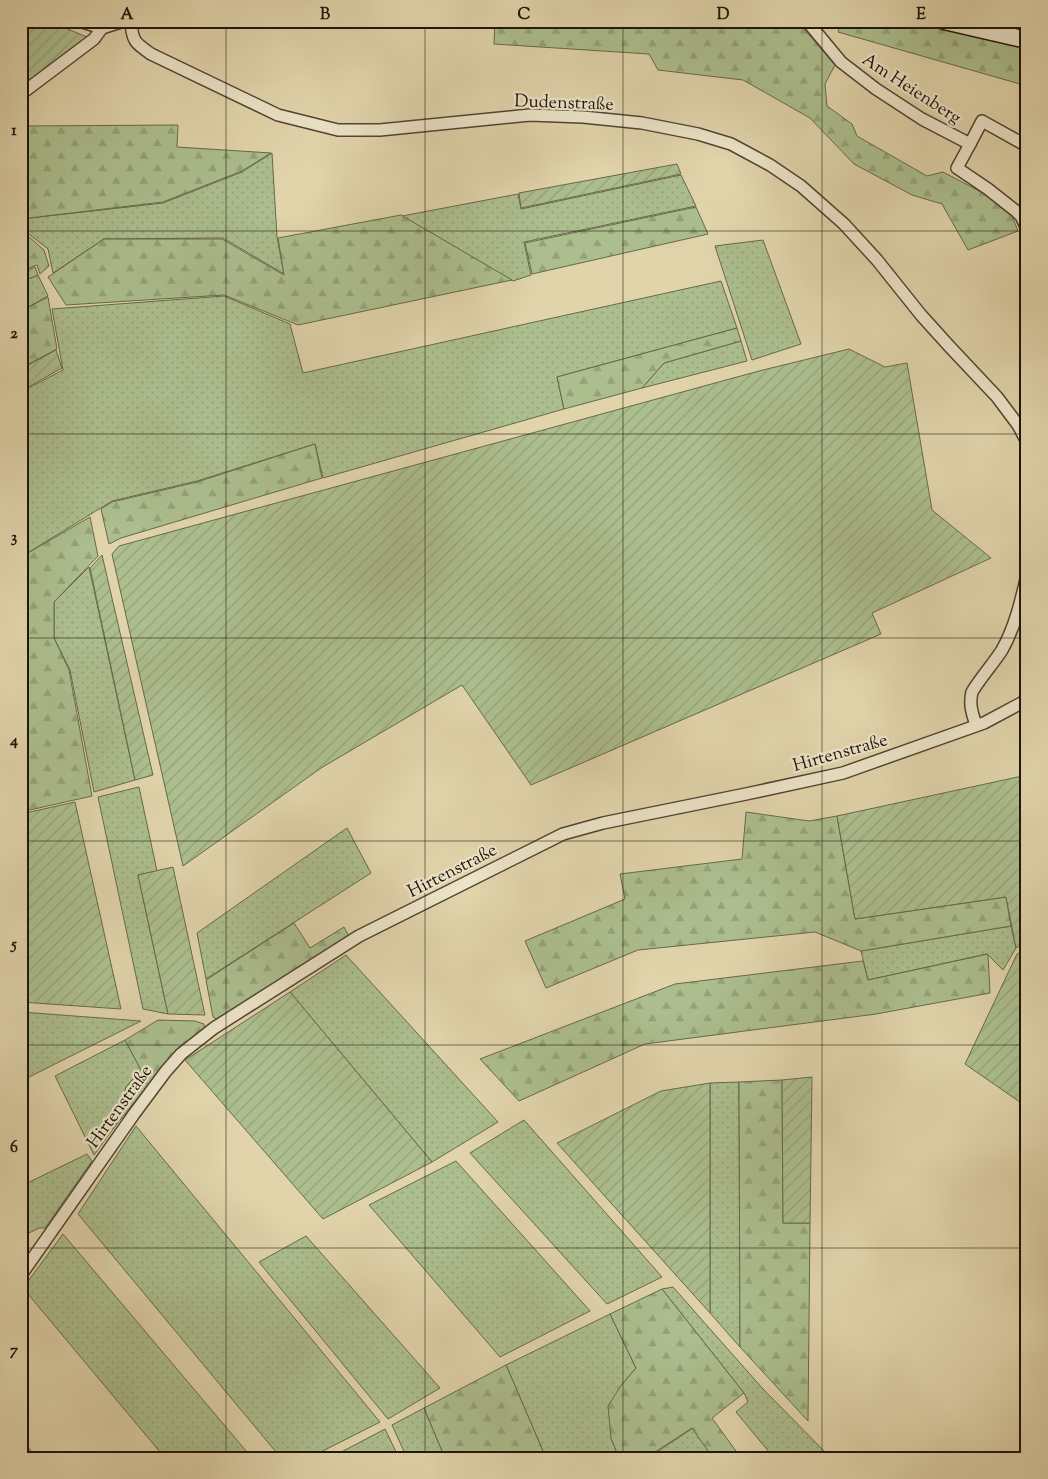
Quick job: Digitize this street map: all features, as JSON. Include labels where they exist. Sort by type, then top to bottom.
[{"type":"main road","points":[[944,21],[1027,40]]},
{"type":"street","points":[[79,21],[102,28],[124,21]]},
{"type":"street","name":"Dudenstraße","points":[[130,21],[136,44],[151,54],[278,114],[338,130],[380,130],[530,115],[584,117],[642,123],[698,134],[731,144],[770,165],[800,186],[844,224],[877,260],[921,315],[998,397],[1018,425],[1027,442]]},
{"type":"street","name":"Am Heienberg","points":[[807,21],[841,62],[922,119],[970,144],[982,121],[1027,146]]},
{"type":"street","points":[[21,94],[94,39],[102,28]]},
{"type":"street","points":[[970,144],[957,168],[1024,216],[1027,229]]},
{"type":"street","points":[[976,725],[971,708],[970,699],[972,692],[1007,640],[1018,610],[1027,575]]},
{"type":"street","name":"Hirtenstraße","points":[[21,1275],[134,1114],[181,1054],[214,1028],[359,936],[562,834],[613,821],[843,773],[994,718],[1027,700]]},
{"type":"green space","points":[[21,21],[49,21],[89,38],[21,89]]},
{"type":"green space","points":[[495,21],[797,21],[835,65],[825,84],[827,106],[852,124],[857,136],[927,176],[943,172],[983,193],[1012,216],[1018,231],[968,250],[942,204],[912,195],[854,164],[810,118],[743,80],[658,70],[649,54],[494,44]]},
{"type":"green space","points":[[842,21],[899,21],[1027,46],[1027,86],[838,32]]},
{"type":"green space","points":[[178,125],[177,147],[271,153],[242,171],[163,202],[21,219],[21,126]]},
{"type":"green space","points":[[272,153],[277,237],[284,274],[223,238],[104,239],[53,273],[48,249],[21,228],[21,219],[163,203],[242,172]]},
{"type":"green space","points":[[677,164],[681,174],[521,208],[519,193]]},
{"type":"green space","points":[[681,175],[696,206],[524,242],[531,275],[513,281],[402,216],[518,194],[521,209]]},
{"type":"green space","points":[[696,207],[708,234],[532,274],[525,243]]},
{"type":"green space","points":[[401,215],[512,280],[298,325],[224,295],[66,305],[48,277],[104,239],[222,239],[284,275],[278,238]]},
{"type":"green space","points":[[21,230],[44,250],[49,266],[40,274],[37,265],[21,271]]},
{"type":"green space","points":[[763,240],[801,344],[752,360],[715,246]]},
{"type":"green space","points":[[35,267],[38,275],[21,282],[21,273]]},
{"type":"green space","points":[[38,275],[48,296],[21,311],[21,282]]},
{"type":"green space","points":[[721,281],[737,328],[557,377],[564,409],[323,478],[315,444],[197,481],[112,501],[21,557],[21,392],[63,370],[52,309],[224,296],[290,324],[303,373]]},
{"type":"green space","points":[[48,297],[57,349],[21,368],[21,311]]},
{"type":"green space","points":[[737,328],[741,341],[664,363],[642,388],[564,409],[557,377]]},
{"type":"green space","points":[[741,341],[747,361],[642,388],[664,363]]},
{"type":"green space","points":[[849,349],[885,367],[907,363],[932,510],[991,558],[872,613],[881,634],[531,785],[462,685],[321,768],[183,866],[112,554],[119,546],[759,371]]},
{"type":"green space","points":[[56,350],[62,368],[21,391],[21,369]]},
{"type":"green space","points":[[315,444],[322,478],[121,538],[109,544],[101,509],[112,502],[197,482]]},
{"type":"green space","points":[[90,517],[98,556],[54,602],[54,638],[69,670],[92,796],[21,812],[21,557]]},
{"type":"green space","points":[[102,555],[153,775],[135,780],[90,568]]},
{"type":"green space","points":[[89,567],[135,780],[94,792],[70,670],[54,638],[54,602]]},
{"type":"green space","points":[[1027,775],[1027,942],[1016,948],[1006,897],[855,919],[837,816]]},
{"type":"green space","points":[[139,787],[157,871],[138,875],[168,1014],[143,1009],[98,797]]},
{"type":"green space","points":[[75,802],[121,1009],[21,1002],[21,814]]},
{"type":"green space","points":[[746,812],[809,821],[837,816],[855,919],[1006,897],[1011,926],[861,951],[815,932],[638,950],[546,988],[525,941],[625,899],[620,874],[742,859]]},
{"type":"green space","points":[[347,828],[371,873],[206,979],[197,933]]},
{"type":"green space","points":[[173,867],[205,1015],[168,1014],[138,875]]},
{"type":"green space","points":[[294,923],[310,948],[344,927],[351,940],[220,1021],[213,1017],[206,980]]},
{"type":"green space","points":[[1011,926],[1016,948],[1003,970],[987,954],[868,980],[861,951]]},
{"type":"green space","points":[[1027,949],[1027,1107],[965,1064],[1017,954]]},
{"type":"green space","points":[[988,954],[990,993],[876,1014],[645,1044],[519,1101],[480,1059],[675,984],[863,961],[868,980]]},
{"type":"green space","points":[[346,955],[498,1122],[432,1162],[290,992]]},
{"type":"green space","points":[[290,992],[432,1162],[323,1219],[185,1060]]},
{"type":"green space","points":[[21,1012],[141,1021],[21,1081]]},
{"type":"green space","points":[[158,1020],[195,1021],[204,1024],[205,1031],[171,1057],[116,1125],[126,1087],[141,1070],[125,1040]]},
{"type":"green space","points":[[125,1040],[141,1070],[126,1087],[116,1125],[94,1155],[55,1076]]},
{"type":"green space","points":[[812,1077],[810,1223],[783,1223],[782,1080]]},
{"type":"green space","points":[[782,1080],[783,1223],[810,1223],[808,1421],[740,1347],[739,1082]]},
{"type":"green space","points":[[739,1082],[740,1347],[710,1313],[710,1083]]},
{"type":"green space","points":[[710,1083],[710,1313],[557,1143],[661,1091]]},
{"type":"green space","points":[[524,1120],[662,1277],[607,1304],[470,1153]]},
{"type":"green space","points":[[136,1126],[380,1422],[309,1458],[281,1458],[78,1214]]},
{"type":"green space","points":[[87,1154],[92,1161],[45,1228],[39,1228],[21,1237],[21,1186]]},
{"type":"green space","points":[[456,1161],[590,1311],[500,1357],[369,1205]]},
{"type":"green space","points":[[63,1234],[252,1458],[165,1458],[23,1288]]},
{"type":"green space","points":[[306,1236],[440,1388],[388,1419],[259,1262]]},
{"type":"green space","points":[[673,1287],[763,1389],[831,1458],[774,1458],[736,1412],[748,1402],[744,1393],[662,1289]]},
{"type":"green space","points":[[662,1289],[744,1393],[712,1418],[741,1458],[713,1458],[692,1428],[646,1458],[619,1458],[611,1438],[608,1406],[620,1387],[636,1368],[610,1314]]},
{"type":"green space","points":[[610,1314],[636,1368],[620,1387],[611,1438],[619,1458],[546,1458],[506,1365]]},
{"type":"green space","points":[[506,1365],[546,1458],[445,1458],[424,1408]]},
{"type":"green space","points":[[424,1408],[445,1458],[407,1458],[392,1425]]},
{"type":"green space","points":[[693,1428],[713,1458],[653,1458],[651,1456]]},
{"type":"green space","points":[[385,1429],[399,1458],[330,1458]]},
{"type":"green space","points":[[21,1439],[37,1458],[21,1458]]}]
